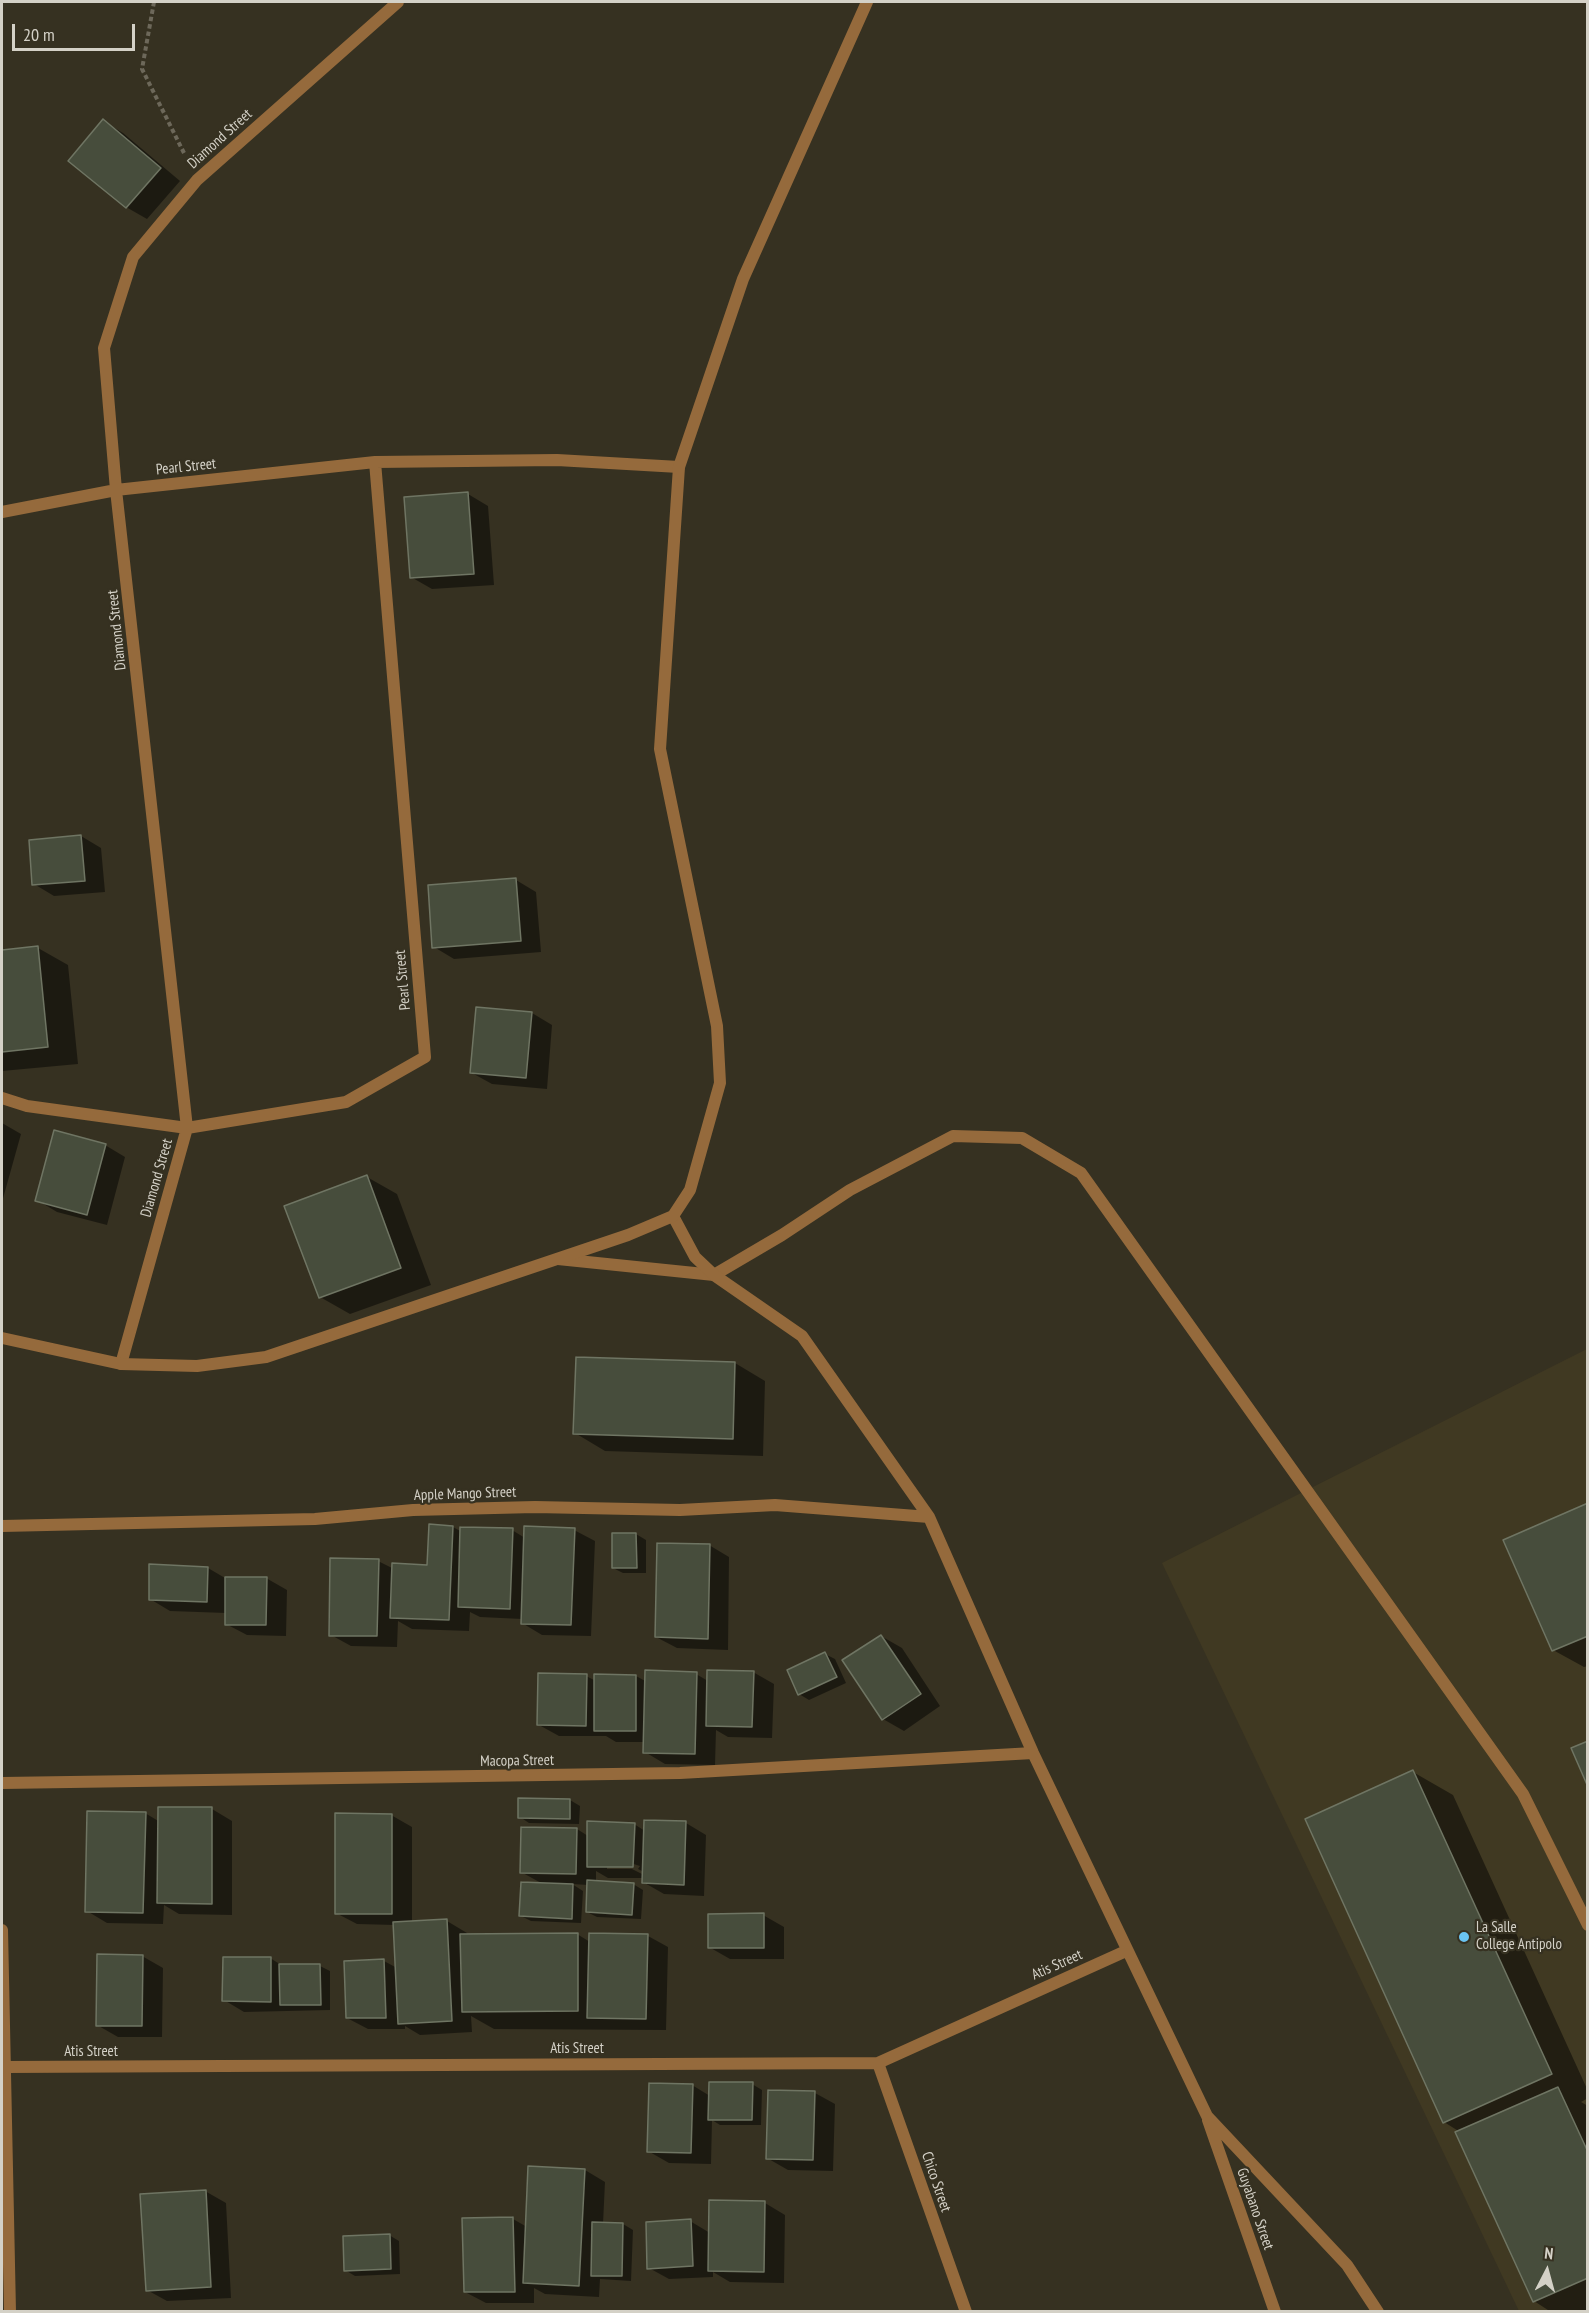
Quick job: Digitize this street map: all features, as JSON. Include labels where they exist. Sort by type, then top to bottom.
[{"type":"street","name":"Diamond Street","points":[[121,1364],[187,1128],[116,490],[104,348],[133,257],[197,180],[398,2]]},
{"type":"street","points":[[2,1338],[121,1364],[197,1366],[266,1357],[554,1258],[628,1235],[673,1216],[690,1190],[720,1083],[717,1026],[660,749],[679,467],[744,279],[867,2]]},
{"type":"street","name":"Pearl Street","points":[[2,512],[116,490],[375,462],[557,460],[679,467]]},
{"type":"street","name":"Pearl Street","points":[[2,1098],[27,1106],[187,1128],[346,1102],[425,1057],[375,462]]},
{"type":"street","points":[[554,1258],[714,1275],[782,1235],[850,1190],[953,1136],[1022,1138],[1082,1173],[1523,1794],[1587,1924]]},
{"type":"street","points":[[673,1216],[696,1257],[714,1275],[802,1336],[929,1517],[1033,1753],[1207,2116],[1347,2265],[1378,2312]]},
{"type":"street","name":"Apple Mango Street","points":[[2,1526],[315,1519],[414,1510],[535,1507],[680,1510],[775,1505],[929,1517]]},
{"type":"street","name":"Macopa Street","points":[[2,1783],[680,1773],[1033,1753]]},
{"type":"street","points":[[2,1930],[10,2312]]},
{"type":"street","name":"Atis Street","points":[[4,2067],[878,2063],[1126,1951]]},
{"type":"street","name":"Chico Street","points":[[878,2063],[966,2312]]},
{"type":"street","name":"Guyabano Street","points":[[1207,2116],[1275,2312]]},
{"type":"path","points":[[154,2],[142,69],[197,180]]},
{"type":"shaded area","name":"La Salle College Antipolo","points":[[1587,1349],[1587,2311],[1519,2311],[1162,1563]]},
{"type":"building","points":[[103,119],[161,168],[126,208],[68,161]]},
{"type":"building","points":[[468,492],[474,574],[410,578],[404,497]]},
{"type":"building","points":[[81,835],[85,881],[32,885],[29,840]]},
{"type":"building","points":[[516,878],[521,941],[432,948],[428,885]]},
{"type":"building","points":[[38,946],[48,1047],[2,1052],[2,950]]},
{"type":"building","points":[[476,1007],[532,1012],[526,1078],[470,1073]]},
{"type":"building","points":[[54,1130],[106,1144],[87,1215],[35,1201]]},
{"type":"building","points":[[367,1175],[401,1268],[319,1298],[284,1206]]},
{"type":"building","points":[[576,1357],[735,1362],[733,1439],[573,1434]]},
{"type":"building","points":[[1588,1503],[1588,1636],[1552,1651],[1503,1540]]},
{"type":"building","points":[[429,1524],[453,1526],[449,1620],[390,1618],[392,1563],[427,1565]]},
{"type":"building","points":[[524,1526],[575,1528],[571,1625],[521,1624]]},
{"type":"building","points":[[460,1527],[513,1528],[510,1609],[458,1607]]},
{"type":"building","points":[[612,1533],[636,1533],[637,1568],[612,1568]]},
{"type":"building","points":[[657,1543],[710,1544],[708,1639],[655,1637]]},
{"type":"building","points":[[330,1558],[379,1559],[377,1636],[329,1636]]},
{"type":"building","points":[[149,1564],[208,1567],[207,1602],[149,1600]]},
{"type":"building","points":[[225,1577],[267,1577],[266,1625],[225,1625]]},
{"type":"building","points":[[881,1635],[921,1694],[882,1720],[842,1660]]},
{"type":"building","points":[[825,1652],[837,1677],[798,1695],[787,1670]]},
{"type":"building","points":[[645,1670],[697,1672],[695,1754],[643,1753]]},
{"type":"building","points":[[707,1670],[754,1671],[752,1727],[706,1726]]},
{"type":"building","points":[[538,1673],[587,1674],[586,1726],[537,1725]]},
{"type":"building","points":[[594,1674],[636,1675],[636,1731],[594,1731]]},
{"type":"building","points":[[1588,1741],[1588,1787],[1571,1748]]},
{"type":"building","points":[[1413,1770],[1552,2074],[1443,2123],[1305,1819]]},
{"type":"building","points":[[518,1798],[570,1799],[570,1819],[518,1818]]},
{"type":"building","points":[[158,1807],[212,1807],[212,1904],[157,1903]]},
{"type":"building","points":[[87,1811],[146,1812],[143,1913],[85,1912]]},
{"type":"building","points":[[335,1813],[392,1814],[392,1914],[335,1914]]},
{"type":"building","points":[[644,1820],[686,1821],[684,1885],[642,1883]]},
{"type":"building","points":[[587,1821],[635,1823],[633,1867],[587,1867]]},
{"type":"building","points":[[521,1827],[577,1828],[576,1874],[520,1873]]},
{"type":"building","points":[[587,1880],[634,1883],[632,1915],[586,1912]]},
{"type":"building","points":[[521,1882],[573,1884],[572,1919],[519,1916]]},
{"type":"building","points":[[764,1913],[764,1948],[708,1948],[708,1914]]},
{"type":"building","points":[[447,1919],[452,2021],[398,2024],[393,1922]]},
{"type":"building","points":[[578,1933],[578,2011],[462,2012],[460,1934]]},
{"type":"building","points":[[589,1933],[648,1934],[646,2019],[587,2018]]},
{"type":"building","points":[[97,1954],[143,1955],[142,2026],[96,2026]]},
{"type":"building","points":[[223,1957],[271,1957],[271,2002],[222,2001]]},
{"type":"building","points":[[384,1959],[386,2018],[346,2018],[344,1961]]},
{"type":"building","points":[[279,1964],[320,1964],[321,2005],[280,2005]]},
{"type":"building","points":[[709,2082],[753,2082],[752,2120],[708,2120]]},
{"type":"building","points":[[649,2083],[693,2084],[691,2153],[647,2152]]},
{"type":"building","points":[[1558,2087],[1588,2152],[1588,2278],[1533,2302],[1455,2132]]},
{"type":"building","points":[[768,2090],[815,2091],[813,2160],[766,2159]]},
{"type":"building","points":[[528,2166],[585,2169],[579,2286],[523,2283]]},
{"type":"building","points":[[206,2190],[211,2287],[146,2291],[140,2194]]},
{"type":"building","points":[[709,2200],[765,2201],[764,2272],[708,2271]]},
{"type":"building","points":[[513,2217],[515,2292],[464,2292],[462,2218]]},
{"type":"building","points":[[691,2219],[693,2266],[647,2269],[646,2222]]},
{"type":"building","points":[[592,2222],[623,2223],[622,2276],[591,2276]]},
{"type":"building","points":[[390,2234],[391,2269],[344,2271],[343,2236]]},
{"type":"place","name":"La Salle College Antipolo","points":[[1464,1937]]}]
